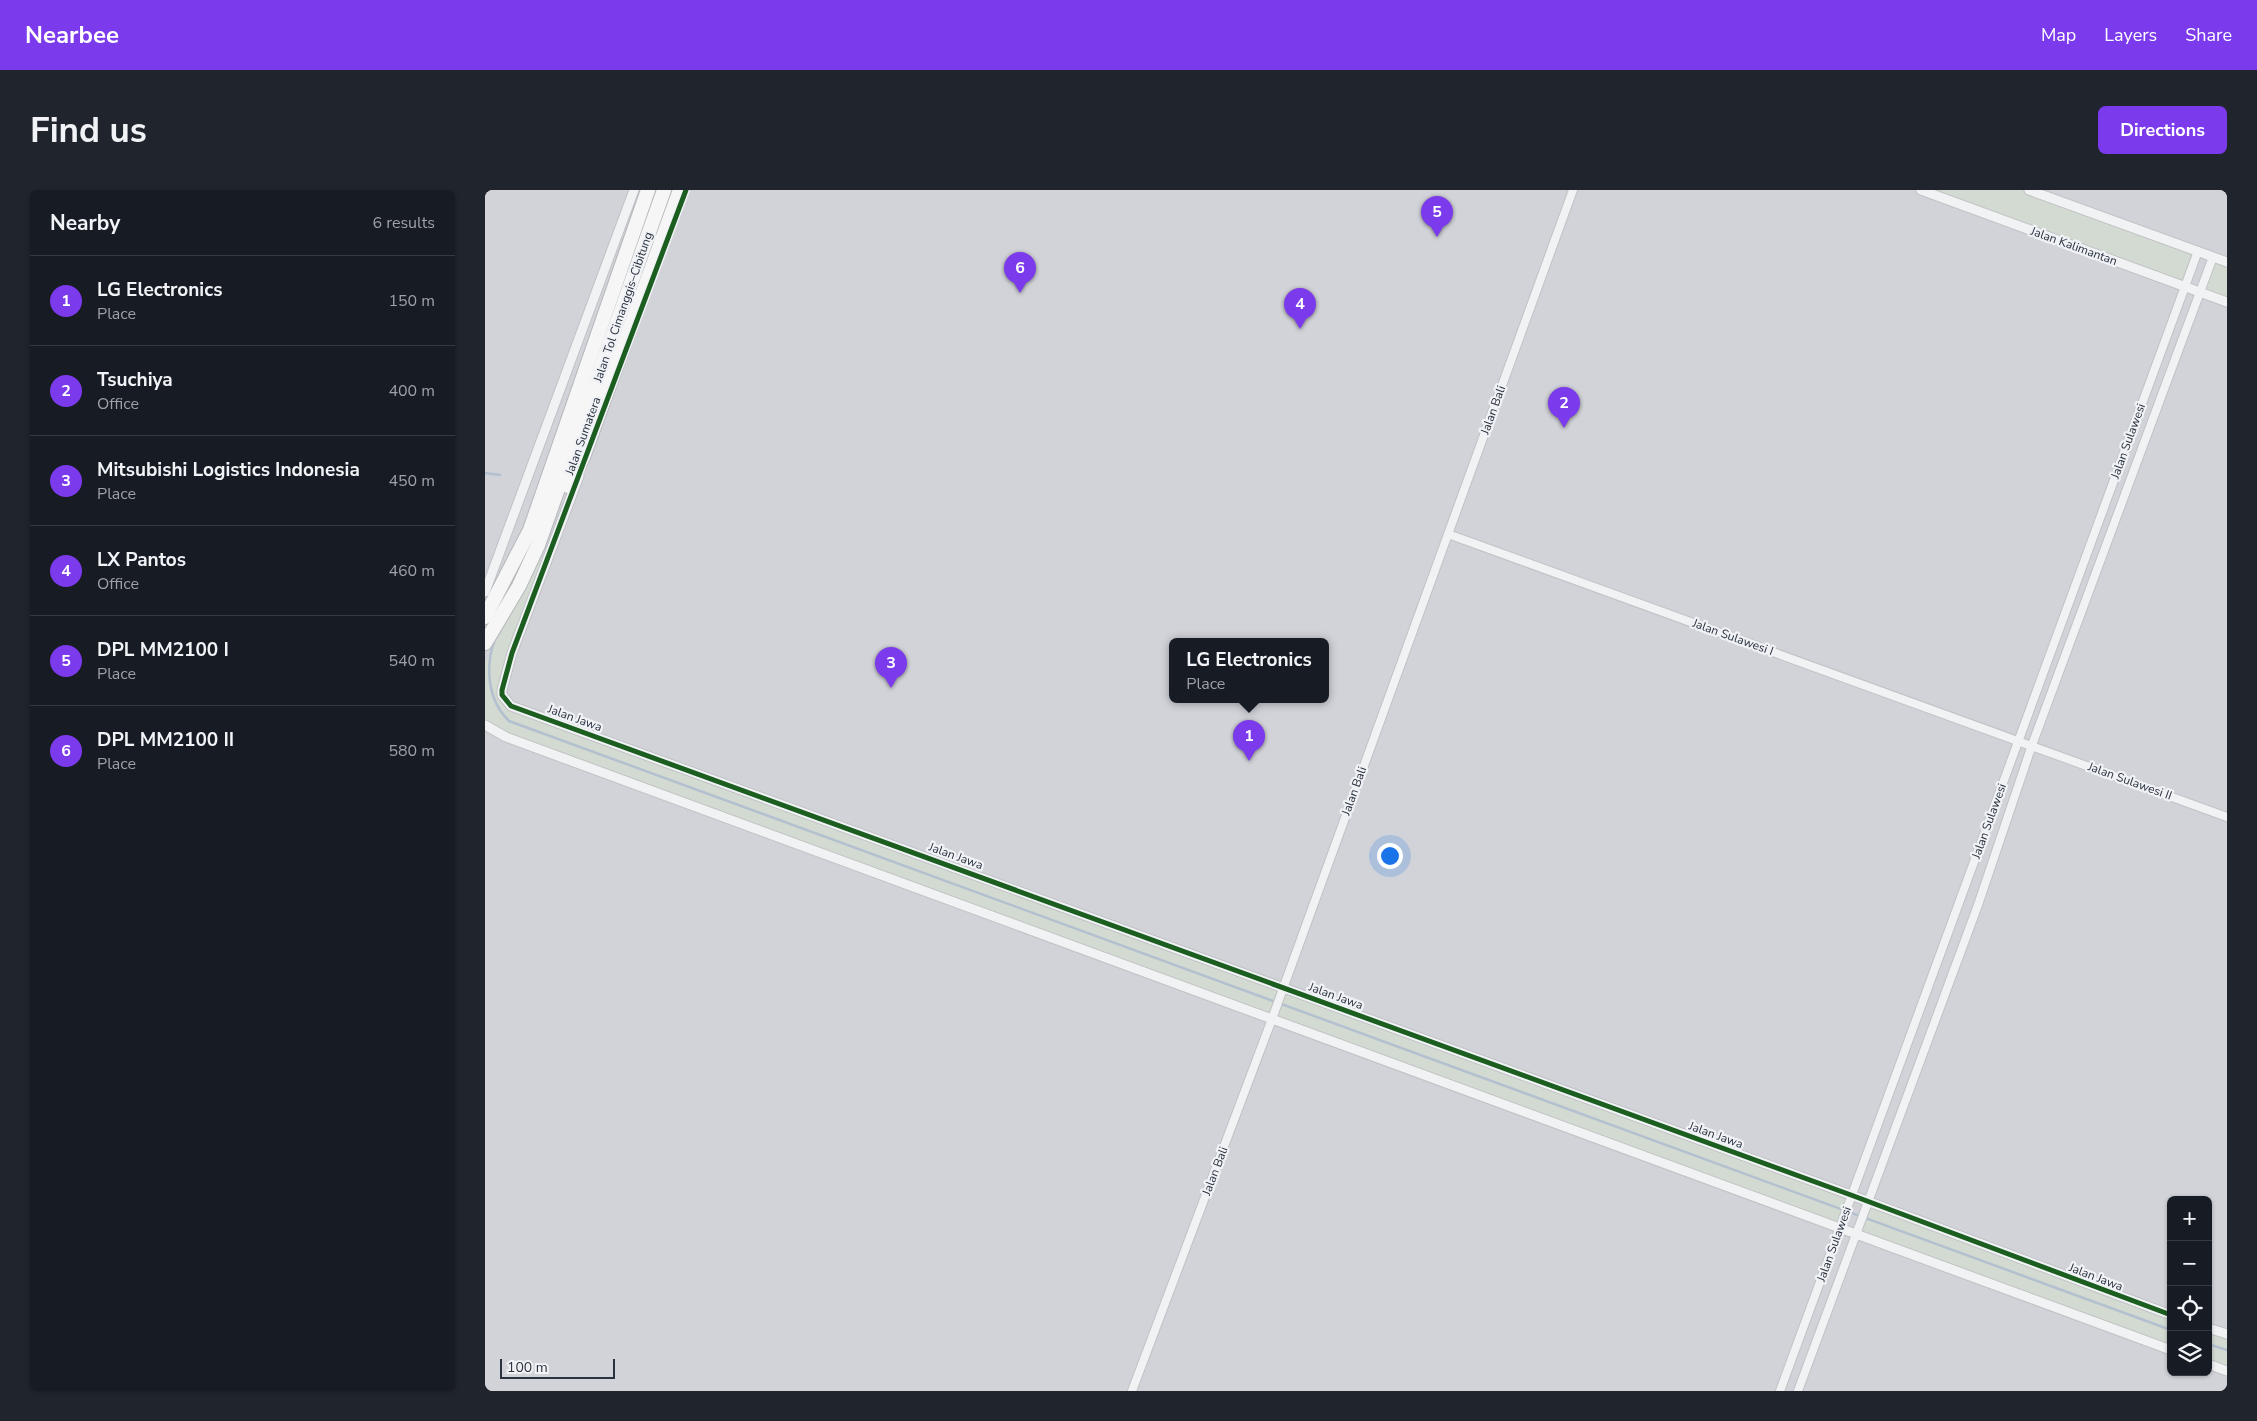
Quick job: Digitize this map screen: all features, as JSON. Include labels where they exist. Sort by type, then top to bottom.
[{"type":"highway","name":"Jalan Tol Cimanggis–Cibitung","points":[[485,617],[530,530],[647,190]]},
{"type":"highway","name":"Jalan Tol Cimanggis–Cibitung","points":[[485,643],[519,586],[538,545],[664,190]]},
{"type":"highway","points":[[538,545],[583,457],[681,190]]},
{"type":"street","points":[[485,592],[635,190]]},
{"type":"street","name":"Jalan Sumatera","points":[[502,690],[512,653],[686,190]]},
{"type":"street","name":"Jalan Bali","points":[[1132,1391],[1273,1015],[1573,190]]},
{"type":"street","name":"Jalan Kalimantan","points":[[1921,190],[2227,302]]},
{"type":"street","points":[[2029,190],[2227,262]]},
{"type":"street","name":"Jalan Sulawesi","points":[[1780,1391],[2198,251]]},
{"type":"street","name":"Jalan Sulawesi","points":[[1798,1391],[1977,905],[2032,745],[2213,257]]},
{"type":"street","name":"Jalan Sulawesi I","points":[[1448,534],[2032,745]]},
{"type":"street","name":"Jalan Jawa","points":[[502,690],[502,695],[511,706],[1281,991],[2167,1314]]},
{"type":"street","points":[[485,725],[506,737],[1273,1015],[1841,1224],[2167,1348]]},
{"type":"street","name":"Jalan Sulawesi II","points":[[2032,745],[2227,817]]},
{"type":"street","points":[[2212,1329],[2227,1334]]},
{"type":"street","points":[[2212,1365],[2227,1371]]},
{"type":"shaded area","points":[[485,190],[2227,190],[2227,1391],[485,1391]]},
{"type":"shaded area","points":[[1921,190],[2028,190],[2198,251],[2185,286]]},
{"type":"shaded area","points":[[2213,257],[2227,262],[2227,302],[2200,292]]},
{"type":"shaded area","points":[[550,554],[502,690],[506,701],[1851,1195],[1840,1227],[485,725],[485,664],[539,559]]},
{"type":"shaded area","points":[[1868,1201],[2167,1313],[2167,1349],[1856,1233]]},
{"type":"shaded area","points":[[2212,1328],[2227,1334],[2227,1371],[2212,1365]]},
{"type":"waterway","points":[[597,359],[603,341]]},
{"type":"waterway","points":[[485,473],[500,475]]},
{"type":"waterway","points":[[522,563],[527,550]]},
{"type":"waterway","points":[[494,641],[490,662],[490,684],[497,704],[509,721],[2167,1329]]},
{"type":"waterway","points":[[2212,1345],[2227,1350]]},
{"type":"cycle path","points":[[686,190],[512,653],[502,690],[502,695],[511,706],[1851,1195],[2167,1314]]},
{"type":"place","name":"DPL MM2100 I","points":[[1437,237]]},
{"type":"place","name":"DPL MM2100 II","points":[[1020,293]]},
{"type":"place","name":"LX Pantos","points":[[1300,329]]},
{"type":"place","name":"Tsuchiya","points":[[1564,428]]},
{"type":"place","name":"Mitsubishi Logistics Indonesia","points":[[891,688]]},
{"type":"place","name":"LG Electronics","points":[[1249,761]]}]
